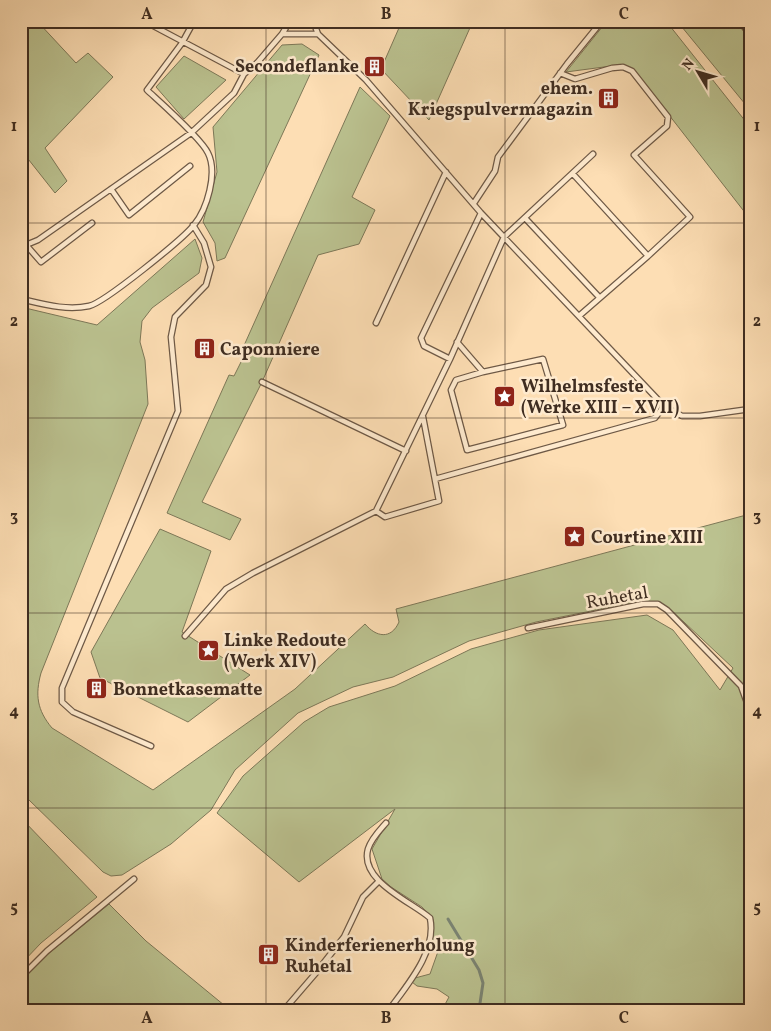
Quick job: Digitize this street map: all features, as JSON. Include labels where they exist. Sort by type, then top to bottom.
[{"type":"lane","points":[[144,21],[182,43],[244,74]]},
{"type":"lane","points":[[21,299],[70,308],[91,306],[113,294],[194,225],[207,202],[211,179],[208,153],[191,133],[147,90],[182,43],[194,21]]},
{"type":"lane","points":[[21,247],[27,246],[191,133],[234,93],[244,74],[257,63],[282,34],[290,21]]},
{"type":"lane","points":[[313,21],[318,34],[366,80],[481,213],[664,406],[682,416],[700,416],[750,409]]},
{"type":"lane","points":[[474,204],[495,171],[498,158],[560,73],[602,21]]},
{"type":"lane","points":[[740,21],[750,34]]},
{"type":"lane","points":[[282,34],[318,34]]},
{"type":"lane","points":[[560,73],[575,79],[623,67],[632,71],[668,117],[666,126],[634,155],[690,217],[579,316]]},
{"type":"lane","points":[[185,636],[226,589],[253,573],[376,511],[450,359],[504,237],[593,154]]},
{"type":"lane","points":[[111,189],[129,215],[190,166]]},
{"type":"lane","points":[[376,323],[446,172]]},
{"type":"lane","points":[[573,174],[648,256]]},
{"type":"lane","points":[[450,359],[424,346],[421,338],[481,213]]},
{"type":"lane","points":[[525,218],[599,297]]},
{"type":"lane","points":[[27,246],[41,262],[92,223]]},
{"type":"lane","points":[[151,746],[73,712],[62,702],[62,688],[178,410],[171,337],[176,317],[206,285],[211,267],[204,243],[194,225]]},
{"type":"lane","points":[[457,342],[483,372]]},
{"type":"lane","points":[[543,359],[563,425],[467,450],[451,390],[456,380],[483,372],[543,359]]},
{"type":"lane","points":[[262,382],[406,451]]},
{"type":"lane","points":[[435,479],[655,418],[664,406]]},
{"type":"lane","points":[[376,511],[384,517],[439,501],[423,416]]},
{"type":"lane","name":"Ruhetal","points":[[528,628],[643,604],[658,604],[667,610],[741,686],[750,711]]},
{"type":"lane","points":[[386,823],[371,842],[368,851],[369,866],[379,881],[430,918],[431,923],[430,941],[425,954],[390,1010]]},
{"type":"lane","points":[[21,977],[47,951],[134,879]]},
{"type":"lane","points":[[284,1010],[344,937],[363,897],[379,881]]},
{"type":"green space","points":[[21,21],[37,21],[76,63],[88,53],[113,77],[45,148],[67,181],[55,193],[21,150]]},
{"type":"green space","points":[[402,21],[473,21],[429,120],[381,69]]},
{"type":"green space","points":[[607,21],[666,21],[750,127],[750,219],[634,70],[619,65],[566,72]]},
{"type":"green space","points":[[677,21],[750,21],[750,110]]},
{"type":"green space","points":[[302,44],[319,55],[225,258],[217,261],[215,243],[203,222],[217,172],[213,127],[282,45]]},
{"type":"green space","points":[[184,56],[226,80],[184,119],[156,87]]},
{"type":"green space","points":[[360,87],[390,116],[352,197],[375,210],[359,244],[318,255],[262,382],[202,502],[241,519],[230,540],[167,513],[229,375],[234,376],[246,352],[242,350]]},
{"type":"green space","points":[[195,239],[202,258],[199,273],[152,308],[142,321],[140,342],[145,360],[148,404],[41,673],[38,688],[40,708],[52,728],[153,790],[295,689],[365,624],[378,634],[383,635],[392,632],[399,622],[396,609],[750,514],[750,1010],[442,1010],[449,997],[437,989],[417,986],[412,982],[415,978],[430,974],[441,943],[432,941],[433,919],[422,907],[382,879],[372,849],[395,809],[299,882],[217,813],[243,776],[304,722],[329,707],[395,686],[471,649],[539,630],[647,615],[673,630],[720,690],[733,668],[669,608],[658,602],[626,604],[536,622],[469,641],[393,677],[353,687],[298,713],[235,770],[211,810],[171,844],[122,875],[111,876],[103,872],[28,799],[21,788],[21,307],[97,325]]},
{"type":"green space","points":[[160,529],[211,551],[182,632],[250,675],[188,722],[100,678],[91,652]]},
{"type":"green space","points":[[21,818],[97,897],[41,943],[21,964]]},
{"type":"green space","points":[[109,904],[146,941],[230,1010],[21,1010],[21,978]]},
{"type":"waterway","points":[[448,919],[479,970],[483,983],[479,1010]]},
{"type":"place","name":"Secondeflanke","points":[[375,66]]},
{"type":"place","name":"ehem. Kriegspulvermagazin","points":[[609,98]]},
{"type":"place","name":"Caponniere","points":[[204,349]]},
{"type":"place","name":"Wilhelmsfeste (Werke XIII – XVII)","points":[[505,396]]},
{"type":"place","name":"Courtine XIII","points":[[575,537]]},
{"type":"place","name":"Linke Redoute (Werk XIV)","points":[[208,650]]},
{"type":"place","name":"Bonnetkasematte","points":[[97,689]]},
{"type":"place","name":"Kinderferienerholung Ruhetal","points":[[269,955]]}]
